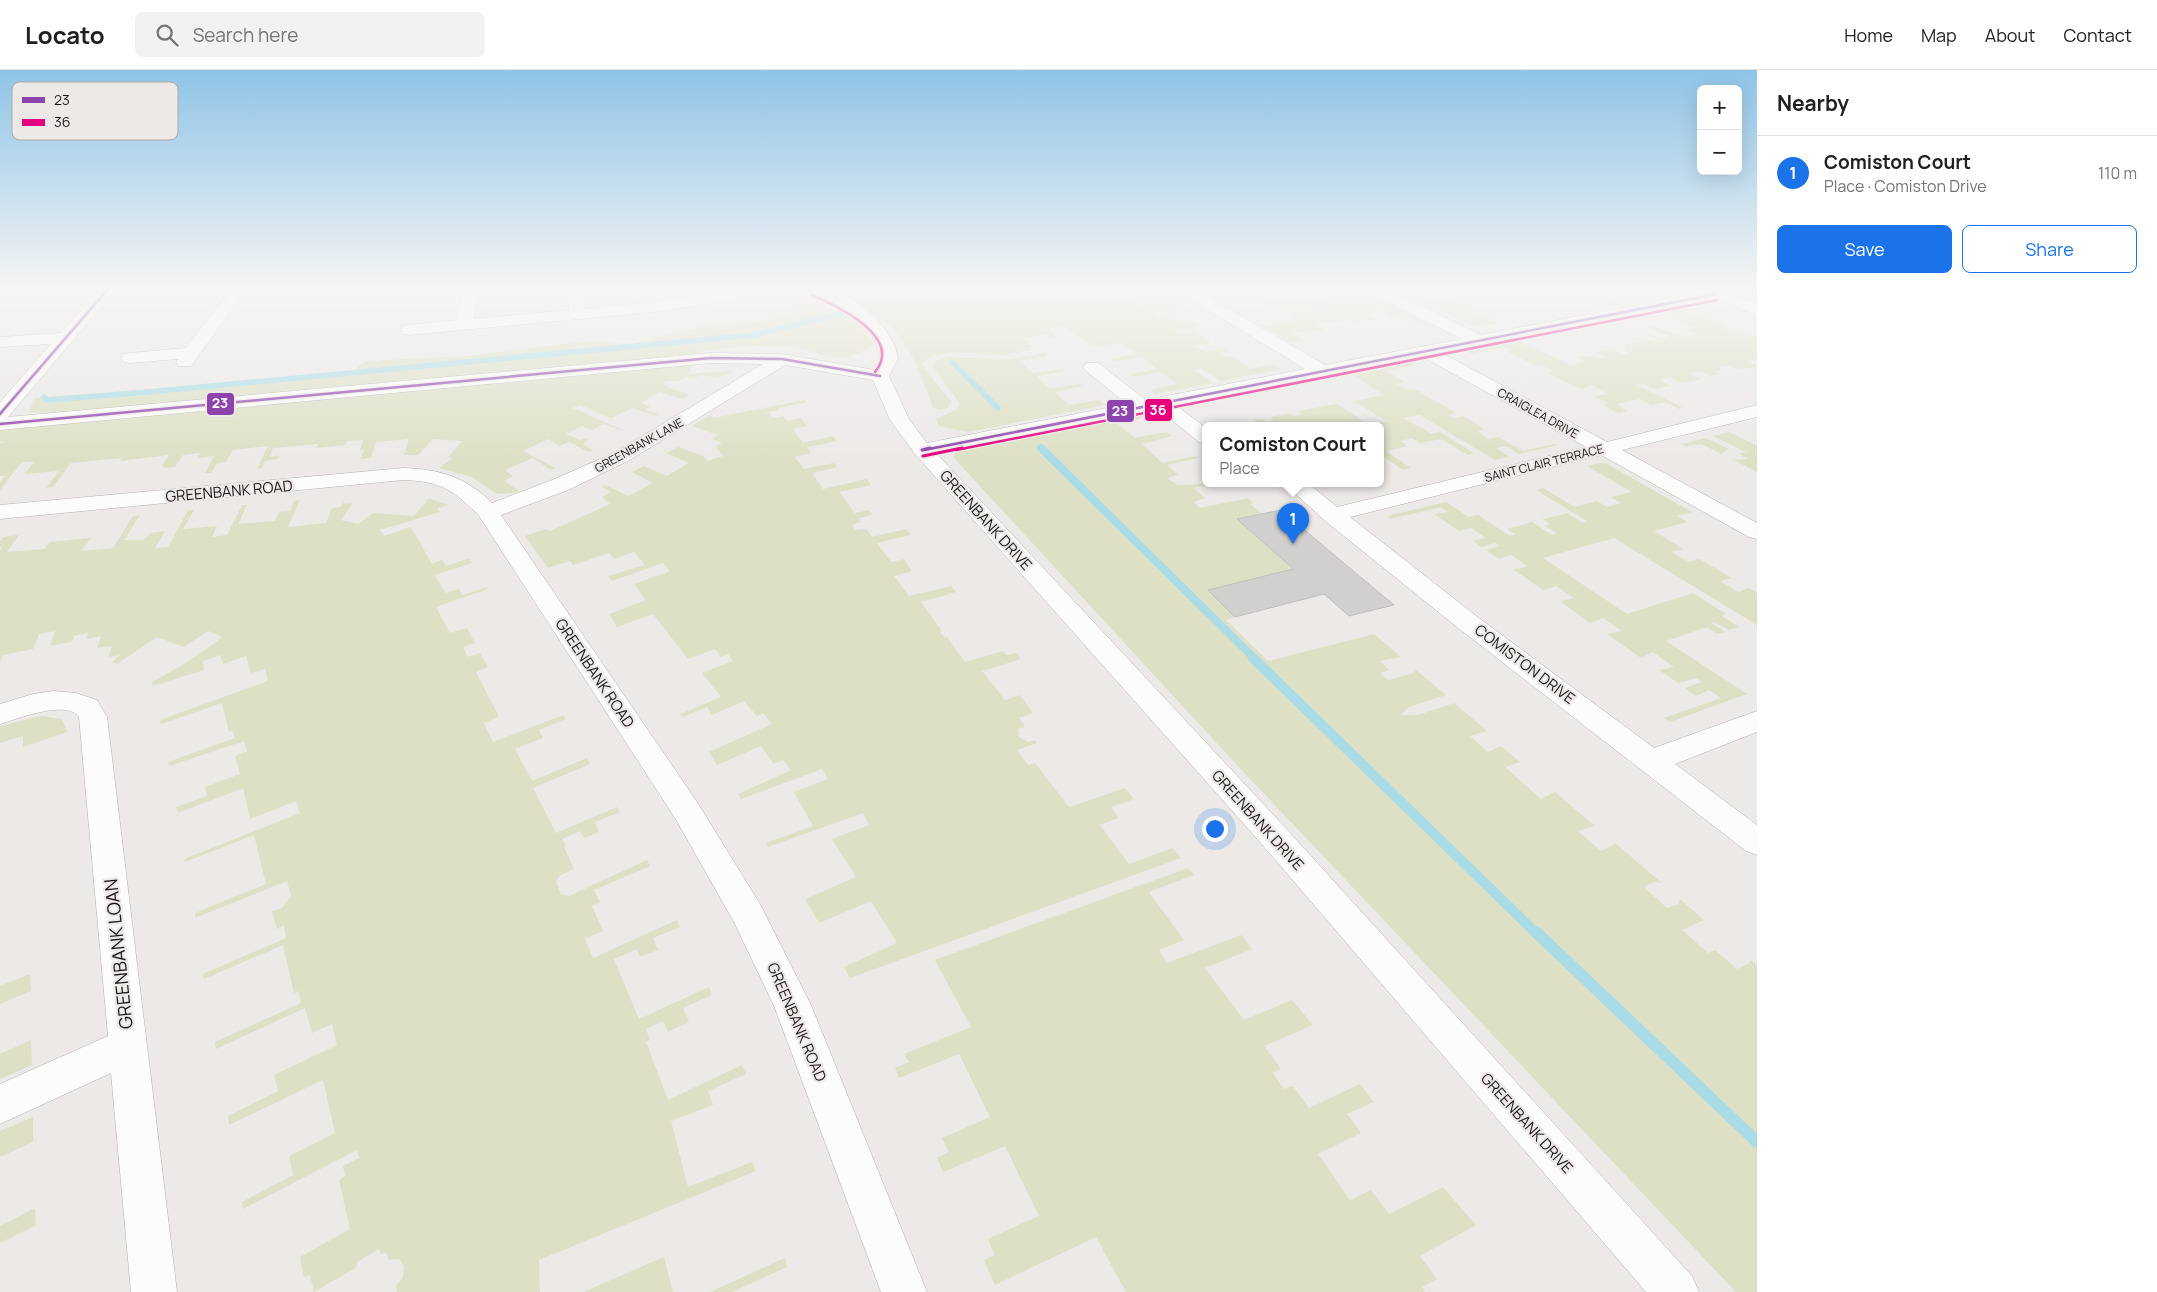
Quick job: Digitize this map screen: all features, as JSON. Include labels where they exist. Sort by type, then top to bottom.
[{"type":"street","points":[[0,414],[58,346]]},
{"type":"street","points":[[130,358],[189,357],[197,346]]},
{"type":"street","points":[[0,424],[733,357],[782,359],[880,376],[889,362],[887,346]]},
{"type":"street","points":[[1278,346],[1321,372]]},
{"type":"street","points":[[922,450],[1450,346]]},
{"type":"street","name":"CRAIGLEA DRIVE","points":[[1425,351],[1757,532]]},
{"type":"street","name":"GREENBANK LANE","points":[[488,512],[560,485],[621,457],[767,370],[782,359]]},
{"type":"street","points":[[1092,367],[1140,406]]},
{"type":"street","name":"GREENBANK DRIVE","points":[[880,376],[900,420],[922,450],[1276,840],[1676,1292]]},
{"type":"street","points":[[1160,402],[1202,435]]},
{"type":"street","name":"SAINT CLAIR TERRACE","points":[[1332,515],[1757,412]]},
{"type":"street","name":"GREENBANK ROAD","points":[[0,512],[412,474],[434,476],[458,484],[470,492],[488,512],[686,810],[748,914],[792,1006],[904,1292]]},
{"type":"street","name":"COMISTON DRIVE","points":[[1300,487],[1332,515],[1757,842]]},
{"type":"street","name":"GREENBANK LOAN","points":[[0,714],[43,701],[64,699],[87,707],[93,717],[154,1292]]},
{"type":"street","points":[[1650,761],[1757,721]]},
{"type":"street","points":[[0,1104],[127,1046]]},
{"type":"green space","points":[[547,346],[760,346],[698,352],[688,374],[732,371],[719,378],[701,375],[693,379],[686,377],[678,381],[666,381],[664,384],[669,386],[667,387],[689,395],[683,399],[659,392],[641,403],[650,406],[645,410],[659,414],[655,416],[632,408],[611,418],[580,405],[573,408],[627,432],[603,424],[592,430],[582,426],[566,434],[580,440],[584,438],[589,440],[582,444],[593,450],[589,452],[569,442],[560,446],[548,439],[523,451],[555,468],[551,470],[533,458],[505,470],[513,476],[504,481],[520,492],[497,494],[472,477],[439,468],[453,458],[448,457],[462,441],[433,439],[418,455],[404,455],[409,439],[376,442],[371,458],[360,459],[364,450],[360,450],[363,440],[347,441],[345,445],[316,448],[318,444],[273,448],[269,457],[280,456],[278,459],[265,461],[262,468],[257,469],[268,446],[233,450],[226,462],[217,463],[211,473],[205,473],[214,456],[198,458],[200,453],[183,455],[175,467],[164,468],[162,466],[169,455],[120,461],[122,458],[71,463],[53,487],[46,488],[59,471],[24,474],[34,462],[22,462],[0,490],[0,483],[5,476],[0,476],[0,443],[6,442],[0,442],[0,431],[64,423],[68,413],[29,412],[34,398],[354,371],[365,361],[468,356]]},
{"type":"green space","points":[[782,346],[871,346],[861,352],[839,357]]},
{"type":"green space","points":[[906,346],[1032,347],[1029,348],[1031,350],[1003,355],[948,353],[929,358],[923,364],[925,369],[951,402],[948,408],[941,410],[933,408]]},
{"type":"green space","points":[[1126,346],[1196,346],[1205,352],[1224,349],[1227,351],[1219,353],[1226,357],[1232,356],[1251,369],[1274,364],[1281,369],[1220,381],[1201,368],[1194,370],[1213,383],[1155,394],[1150,390],[1177,384],[1161,372],[1134,377],[1130,374],[1157,369],[1142,357],[1115,362],[1110,359],[1136,354]]},
{"type":"green space","points":[[1500,346],[1530,346],[1571,365],[1585,361],[1576,357],[1606,357],[1596,352],[1613,349],[1623,354],[1629,353],[1624,350],[1628,348],[1623,346],[1757,346],[1757,359],[1746,361],[1757,366],[1739,370],[1729,365],[1719,367],[1722,369],[1715,372],[1720,374],[1710,376],[1703,372],[1696,372],[1690,374],[1701,379],[1681,383],[1671,377],[1660,380],[1671,386],[1654,389],[1642,384],[1637,385],[1683,408],[1679,409],[1666,402],[1651,405],[1639,399],[1617,404],[1627,411],[1618,413],[1603,405],[1608,403],[1594,396],[1609,394],[1592,385],[1581,389],[1548,373],[1553,371],[1541,365],[1536,366],[1506,351],[1511,350],[1506,347],[1472,354],[1468,352]]},
{"type":"green space","points":[[1044,353],[1047,356],[1019,361],[1032,373],[1063,369],[1065,371],[1037,376],[1050,389],[1080,384],[1084,386],[1055,392],[1069,405],[1099,400],[1105,405],[968,432],[939,426],[936,419],[956,410],[960,404],[932,366],[936,360],[948,357],[1011,359]]},
{"type":"green space","points":[[1411,363],[1414,365],[1385,371],[1404,382],[1396,384],[1407,390],[1415,389],[1456,413],[1448,415],[1454,418],[1463,416],[1484,429],[1477,431],[1489,439],[1498,437],[1523,451],[1554,444],[1558,445],[1519,454],[1506,446],[1497,448],[1509,457],[1495,460],[1420,415],[1403,418],[1432,434],[1440,432],[1474,453],[1468,455],[1441,439],[1420,443],[1412,438],[1400,441],[1407,446],[1386,451],[1411,468],[1403,470],[1384,457],[1384,422],[1382,422],[1386,421],[1354,401],[1383,395],[1354,375]]},
{"type":"green space","points":[[805,400],[806,402],[778,408],[779,410],[769,412],[773,418],[783,416],[787,421],[801,418],[807,426],[793,429],[803,443],[833,436],[837,441],[807,447],[811,453],[795,457],[804,469],[834,463],[837,467],[812,473],[823,489],[867,479],[871,485],[839,492],[855,513],[869,510],[873,515],[859,518],[861,522],[852,525],[855,530],[866,529],[872,537],[906,529],[911,535],[877,543],[891,562],[904,559],[912,571],[894,576],[909,596],[951,586],[956,592],[921,602],[942,631],[940,632],[945,638],[947,637],[965,662],[1003,651],[1007,655],[1016,653],[1021,659],[982,671],[1005,700],[1020,695],[1033,713],[1019,718],[1025,727],[1018,729],[1019,737],[1028,742],[1035,740],[1037,743],[1017,750],[1028,765],[1035,763],[1069,807],[1125,788],[1134,799],[1111,807],[1118,818],[1100,825],[1129,864],[1173,848],[1181,858],[850,978],[844,967],[897,943],[871,901],[819,923],[805,899],[856,877],[832,839],[869,825],[863,813],[768,847],[766,843],[813,826],[794,792],[828,779],[822,769],[741,799],[738,794],[791,770],[783,760],[774,764],[761,746],[717,765],[709,752],[772,724],[763,713],[757,716],[744,701],[712,715],[707,707],[683,717],[680,714],[721,697],[702,673],[733,661],[728,654],[721,657],[715,649],[688,659],[653,614],[617,627],[609,614],[646,600],[634,584],[670,571],[663,563],[612,581],[608,576],[645,565],[634,552],[614,559],[609,553],[573,565],[570,561],[548,568],[525,536],[546,529],[550,531],[610,504],[602,497],[611,492],[602,487],[606,485],[628,496],[653,483],[632,472],[644,466],[667,476],[689,463],[666,453],[678,447],[703,456],[707,461],[723,456],[716,447],[722,443],[712,439],[718,435],[692,426],[711,414],[713,418]]},
{"type":"green space","points":[[1337,404],[1364,422],[1266,422],[1274,420],[1270,417],[1290,413],[1295,416],[1302,414],[1298,411]]},
{"type":"green space","points":[[1143,413],[1147,417],[1118,424],[1135,438],[1166,432],[1172,436],[1142,444],[1162,463],[1195,456],[1198,458],[1167,465],[1178,475],[1168,479],[1178,485],[1202,484],[1202,486],[1194,488],[1205,498],[1194,502],[1200,508],[1248,498],[1254,503],[1250,504],[1262,514],[1237,519],[1293,570],[1208,590],[1235,617],[1226,620],[1268,661],[1374,634],[1401,657],[1380,661],[1389,670],[1380,673],[1388,680],[1414,673],[1416,670],[1446,695],[1409,707],[1401,715],[1418,715],[1454,703],[1487,731],[1470,736],[1488,752],[1501,746],[1520,762],[1505,767],[1541,799],[1555,792],[1595,826],[1578,831],[1601,851],[1615,843],[1662,883],[1655,882],[1644,887],[1667,908],[1679,904],[1680,899],[1704,920],[1682,930],[1708,953],[1715,950],[1737,969],[1748,964],[1751,960],[1757,965],[1757,1292],[1736,1292],[1236,764],[954,458],[954,454],[960,450]]},
{"type":"green space","points":[[1262,419],[1266,422],[1256,422],[1254,420]]},
{"type":"green space","points":[[1729,432],[1757,446],[1757,472],[1734,460],[1748,459],[1739,454],[1746,452],[1713,436]]},
{"type":"green space","points":[[1706,438],[1729,449],[1721,454],[1702,444],[1686,446],[1682,444]]},
{"type":"green space","points":[[1601,463],[1607,464],[1692,512],[1677,516],[1687,522],[1654,531],[1683,549],[1671,552],[1689,562],[1699,559],[1732,578],[1720,581],[1739,592],[1749,588],[1757,593],[1757,625],[1614,538],[1543,558],[1627,614],[1693,593],[1726,614],[1722,616],[1739,627],[1729,630],[1714,622],[1711,623],[1725,632],[1717,634],[1707,627],[1666,641],[1747,694],[1670,722],[1664,718],[1721,698],[1709,690],[1696,696],[1685,688],[1702,682],[1696,678],[1678,683],[1659,670],[1674,667],[1653,652],[1641,658],[1607,634],[1622,631],[1603,618],[1590,623],[1560,601],[1574,598],[1556,586],[1543,590],[1513,569],[1528,567],[1512,555],[1499,559],[1486,550],[1499,546],[1495,543],[1481,547],[1473,541],[1486,538],[1471,528],[1459,531],[1434,514],[1448,512],[1441,507],[1390,519],[1387,516],[1446,502],[1469,517],[1478,515],[1510,536],[1515,534],[1507,529],[1532,522],[1552,535],[1557,533],[1545,526],[1550,524],[1543,519],[1567,513],[1583,523],[1587,521],[1536,490],[1543,488],[1575,507],[1597,501],[1607,507],[1621,503],[1611,497],[1632,492],[1587,466]]},
{"type":"green space","points":[[345,496],[343,504],[353,503],[341,520],[358,524],[373,513],[414,516],[429,498],[448,505],[438,508],[440,512],[380,530],[384,536],[411,527],[432,564],[442,560],[446,566],[470,558],[472,563],[435,575],[445,593],[459,589],[462,595],[487,587],[488,589],[436,607],[450,633],[467,628],[475,643],[463,647],[468,657],[480,653],[488,667],[476,672],[499,717],[484,723],[493,742],[563,715],[566,719],[539,730],[543,738],[515,749],[532,781],[587,758],[590,764],[533,788],[556,833],[617,807],[620,812],[595,822],[599,832],[584,838],[580,831],[562,839],[574,869],[559,876],[556,882],[561,894],[569,896],[647,860],[650,866],[594,890],[600,902],[592,906],[603,931],[585,939],[593,958],[677,920],[680,927],[653,938],[658,950],[640,957],[637,949],[614,959],[639,1019],[709,987],[712,995],[683,1008],[689,1022],[668,1032],[663,1021],[646,1029],[650,1040],[646,1042],[668,1100],[742,1065],[746,1074],[708,1091],[713,1105],[671,1121],[688,1187],[752,1162],[756,1171],[539,1260],[540,1292],[397,1292],[396,1286],[403,1277],[404,1266],[399,1259],[389,1260],[386,1252],[381,1254],[379,1249],[357,1262],[357,1267],[314,1292],[310,1275],[304,1277],[300,1257],[350,1229],[339,1180],[345,1176],[343,1166],[359,1158],[357,1150],[243,1209],[242,1202],[293,1175],[289,1156],[335,1133],[323,1080],[229,1125],[228,1116],[278,1091],[274,1075],[337,1045],[332,1024],[312,1033],[305,1008],[216,1049],[215,1042],[301,1003],[299,991],[294,993],[283,945],[204,979],[203,974],[286,938],[284,926],[277,929],[272,911],[282,908],[291,896],[287,881],[195,918],[195,913],[266,884],[254,835],[185,862],[184,859],[300,813],[296,801],[250,819],[243,788],[178,813],[176,807],[207,796],[205,787],[240,774],[235,756],[247,751],[244,741],[169,766],[168,762],[235,738],[233,731],[229,732],[222,703],[161,724],[160,720],[268,681],[265,669],[251,673],[246,656],[223,664],[220,655],[203,661],[204,670],[153,686],[152,682],[188,661],[223,637],[208,631],[184,647],[157,637],[117,664],[112,662],[120,655],[108,657],[112,646],[97,648],[101,636],[87,639],[88,633],[74,636],[71,642],[50,646],[55,631],[39,634],[33,649],[3,655],[0,662],[0,550],[2,548],[0,547],[0,541],[3,537],[19,535],[7,552],[44,549],[50,542],[91,538],[81,551],[113,548],[133,516],[140,515],[124,540],[143,540],[151,533],[165,531],[155,548],[168,547],[188,510],[194,510],[183,529],[217,526],[212,537],[227,535],[242,505],[247,505],[238,524],[275,521],[279,512],[290,511],[294,501],[300,500],[288,527],[326,523],[332,508],[341,507]]},
{"type":"green space","points":[[41,716],[62,719],[67,732],[23,747],[23,736],[0,743],[0,726]]},
{"type":"green space","points":[[1188,868],[1194,875],[1149,892],[1184,940],[1159,950],[1167,963],[1241,935],[1252,949],[1205,968],[1244,1020],[1292,1000],[1313,1025],[1264,1046],[1281,1069],[1273,1073],[1284,1089],[1293,1086],[1309,1108],[1360,1084],[1374,1102],[1347,1114],[1361,1133],[1318,1154],[1350,1200],[1371,1190],[1389,1214],[1443,1187],[1476,1225],[1420,1256],[1437,1279],[1422,1287],[1425,1292],[1126,1292],[1096,1237],[995,1285],[984,1260],[995,1255],[988,1239],[1039,1216],[1005,1146],[943,1172],[937,1158],[949,1152],[942,1138],[990,1117],[959,1054],[899,1078],[895,1068],[909,1062],[904,1054],[971,1027],[935,960]]},
{"type":"green space","points":[[30,974],[31,991],[0,1004],[0,986]]},
{"type":"green space","points":[[31,1040],[32,1065],[0,1079],[0,1054]]},
{"type":"green space","points":[[33,1117],[33,1142],[0,1157],[0,1131]]},
{"type":"green space","points":[[35,1208],[36,1225],[0,1243],[0,1226]]},
{"type":"green space","points":[[664,1257],[673,1292],[583,1292]]},
{"type":"green space","points":[[785,1258],[787,1267],[732,1292],[710,1292]]},
{"type":"building","points":[[1281,510],[1394,605],[1349,616],[1324,594],[1235,617],[1208,590],[1293,569],[1237,519]]},
{"type":"waterway","points":[[44,397],[47,400],[137,393],[637,346]]},
{"type":"waterway","points":[[953,363],[998,408]]},
{"type":"waterway","points":[[1043,450],[1041,448],[1255,659]]},
{"type":"waterway","points":[[1253,658],[1537,934]]},
{"type":"waterway","points":[[1536,932],[1757,1142]]},
{"type":"transit line","name":"23","points":[[0,414],[59,346]]},
{"type":"transit line","name":"36","points":[[875,372],[883,359],[881,346]]},
{"type":"transit line","name":"23","points":[[922,450],[1451,346]]},
{"type":"transit line","name":"36","points":[[923,456],[1483,346]]},
{"type":"transit line","name":"23","points":[[0,424],[711,358],[782,359],[880,376]]},
{"type":"place","name":"Comiston Court","points":[[1293,544]]}]
